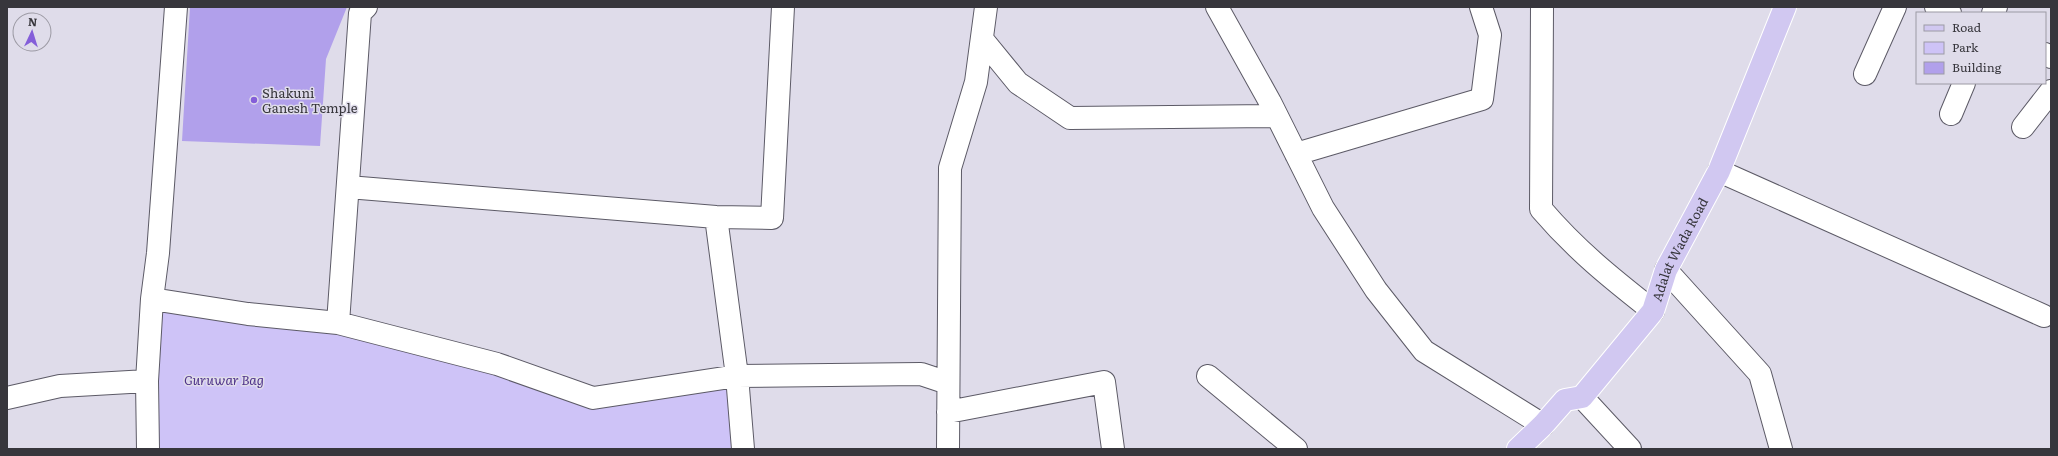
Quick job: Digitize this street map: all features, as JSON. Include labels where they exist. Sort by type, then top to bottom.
[{"type":"main road","name":"Adalat Wada Road","points":[[1582,397],[1653,311],[1666,270],[1719,171],[1785,7]]},
{"type":"main road","points":[[1518,449],[1543,425],[1565,400],[1582,397]]},
{"type":"street","points":[[148,449],[147,382],[152,299],[158,253],[176,7]]},
{"type":"street","points":[[338,323],[360,13],[366,7]]},
{"type":"street","points":[[348,187],[716,216],[772,218],[782,7]]},
{"type":"street","points":[[948,449],[950,168],[976,82],[986,7]]},
{"type":"street","points":[[1217,7],[1277,116],[1323,208],[1372,284],[1424,351],[1543,425]]},
{"type":"street","points":[[1296,154],[1482,99],[1490,34],[1481,7]]},
{"type":"street","points":[[1542,7],[1541,209],[1578,249],[1605,273],[1653,311]]},
{"type":"street","points":[[1865,74],[1895,7]]},
{"type":"street","points":[[1936,7],[1948,12]]},
{"type":"street","points":[[982,39],[1018,84],[1070,118],[1277,116]]},
{"type":"street","points":[[1951,114],[1964,84]]},
{"type":"street","points":[[2023,127],[2051,91]]},
{"type":"street","points":[[1719,171],[2044,316]]},
{"type":"street","points":[[716,216],[737,376],[743,449]]},
{"type":"street","points":[[1666,270],[1760,374],[1781,449]]},
{"type":"street","points":[[152,299],[248,314],[338,323],[497,364],[593,398],[737,376],[921,374],[948,383]]},
{"type":"street","points":[[1208,376],[1296,449]]},
{"type":"street","points":[[7,398],[60,386],[147,382]]},
{"type":"street","points":[[948,412],[1104,382],[1113,449]]},
{"type":"street","points":[[1582,397],[1630,449]]},
{"type":"green space","name":"Guruwar Bag","points":[[156,302],[338,323],[593,398],[728,377],[733,449],[150,449]]},
{"type":"building","name":"Shakuni Ganesh Temple","points":[[190,7],[347,7],[326,59],[320,146],[182,141]]},
{"type":"place","name":"Shakuni Ganesh Temple","points":[[254,100]]}]
